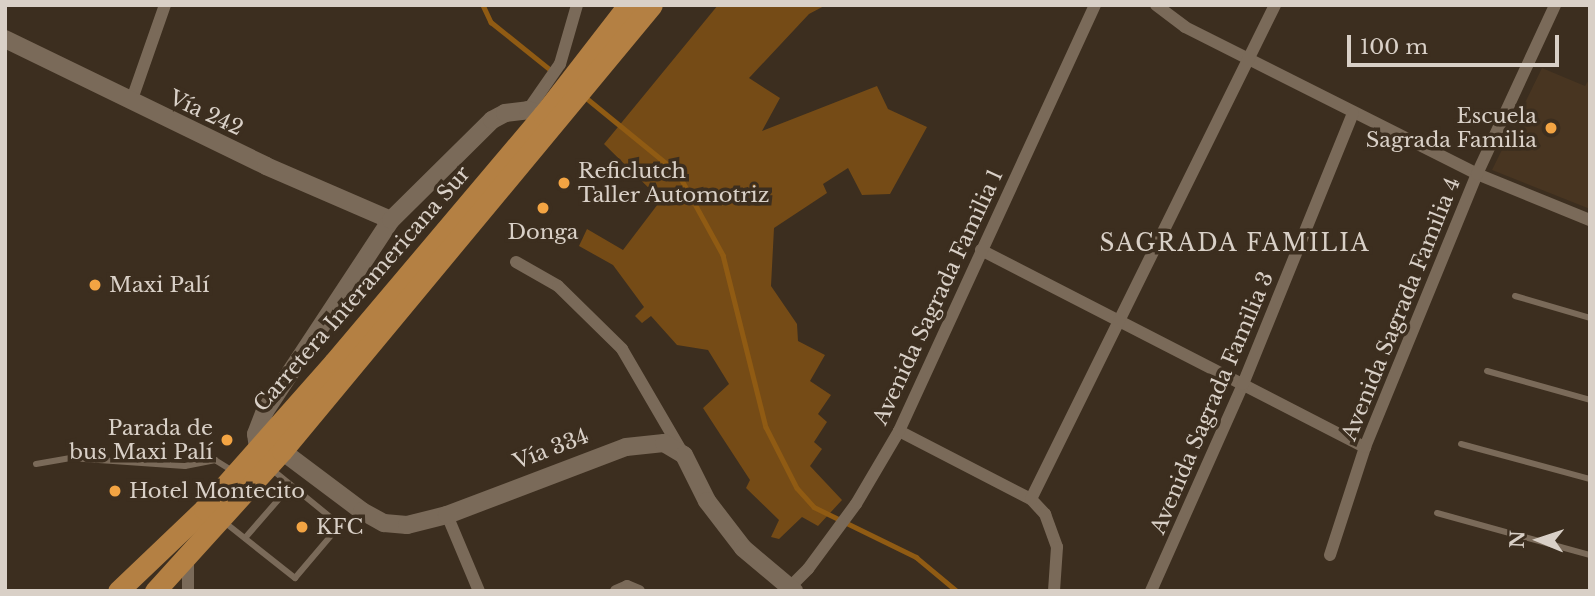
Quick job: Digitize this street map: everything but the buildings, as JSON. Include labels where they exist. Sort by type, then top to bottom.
[{"type":"highway","name":"Carretera Interamericana Sur","points":[[155,591],[222,520],[258,460],[312,387],[535,112],[628,5]]},
{"type":"highway","name":"Carretera Interamericana Sur","points":[[118,591],[258,460],[543,138],[652,5]]},
{"type":"highway","points":[[155,591],[230,490],[258,460]]},
{"type":"main road","name":"Vía 242","points":[[5,39],[131,102],[391,220]]},
{"type":"main road","points":[[258,460],[256,434],[265,411],[391,220],[492,121],[505,113],[535,112],[547,121],[543,138]]},
{"type":"main road","name":"Vía 334","points":[[258,460],[343,499],[384,523],[407,525],[447,514],[626,447],[664,443],[684,455]]},
{"type":"main road","points":[[684,455],[722,522],[743,548],[789,589]]},
{"type":"street","points":[[131,102],[165,5]]},
{"type":"street","points":[[535,112],[560,64],[577,5]]},
{"type":"street","name":"Avenida Sagrada Familia 1","points":[[789,589],[816,558],[899,431],[1095,5]]},
{"type":"street","points":[[1156,5],[1185,27],[1353,113],[1477,174],[1590,220]]},
{"type":"street","points":[[1031,499],[1275,5]]},
{"type":"street","name":"Avenida Sagrada Familia 4","points":[[1330,555],[1365,447],[1477,174],[1555,5]]},
{"type":"street","name":"Avenida Sagrada Familia 3","points":[[1152,591],[1243,384],[1353,113]]},
{"type":"street","points":[[981,250],[1365,447]]},
{"type":"street","points":[[516,261],[558,286],[622,349],[684,455]]},
{"type":"street","points":[[899,431],[1031,499],[1051,526],[1056,548],[1054,591]]},
{"type":"street","points":[[447,514],[479,591]]},
{"type":"street","points":[[188,558],[188,591]]},
{"type":"street","points":[[616,591],[637,589]]},
{"type":"lane","points":[[1515,296],[1590,318]]},
{"type":"lane","points":[[1487,371],[1590,400]]},
{"type":"lane","points":[[1461,444],[1590,479]]},
{"type":"lane","points":[[36,464],[70,458],[185,466],[215,460],[226,464],[258,460],[340,525],[295,578],[222,520]]},
{"type":"lane","points":[[245,538],[291,485]]},
{"type":"lane","points":[[1437,513],[1590,555]]},
{"type":"shaded area","points":[[718,5],[826,5],[809,14],[749,78],[780,98],[762,131],[877,86],[888,109],[927,127],[890,194],[862,195],[848,168],[823,184],[827,193],[774,228],[771,286],[797,324],[798,341],[825,355],[810,381],[831,395],[818,414],[827,422],[814,442],[822,449],[810,466],[842,500],[818,526],[802,517],[779,539],[771,537],[779,520],[746,488],[750,480],[703,408],[729,384],[708,350],[677,345],[651,316],[642,323],[635,316],[644,307],[613,265],[579,246],[587,229],[623,250],[661,200],[604,144]]},
{"type":"shaded area","name":"Escuela Sagrada Familia","points":[[1542,68],[1585,86],[1590,78],[1590,209],[1492,170]]},
{"type":"waterway","points":[[483,5],[491,22],[552,71]]},
{"type":"waterway","points":[[584,96],[678,173],[723,255],[766,427],[797,488],[814,507],[916,557],[957,591]]},
{"type":"place","name":"Escuela Sagrada Familia","points":[[1551,128]]},
{"type":"place","name":"Reficlutch Taller Automotriz","points":[[564,183]]},
{"type":"place","name":"Donga","points":[[543,208]]},
{"type":"place","name":"Maxi Palí","points":[[95,285]]},
{"type":"place","name":"Parada de bus Maxi Palí","points":[[227,440]]},
{"type":"place","name":"Hotel Montecito","points":[[115,491]]},
{"type":"place","name":"KFC","points":[[302,527]]},
{"type":"district","name":"SAGRADA FAMILIA","points":[[1235,243]]}]
